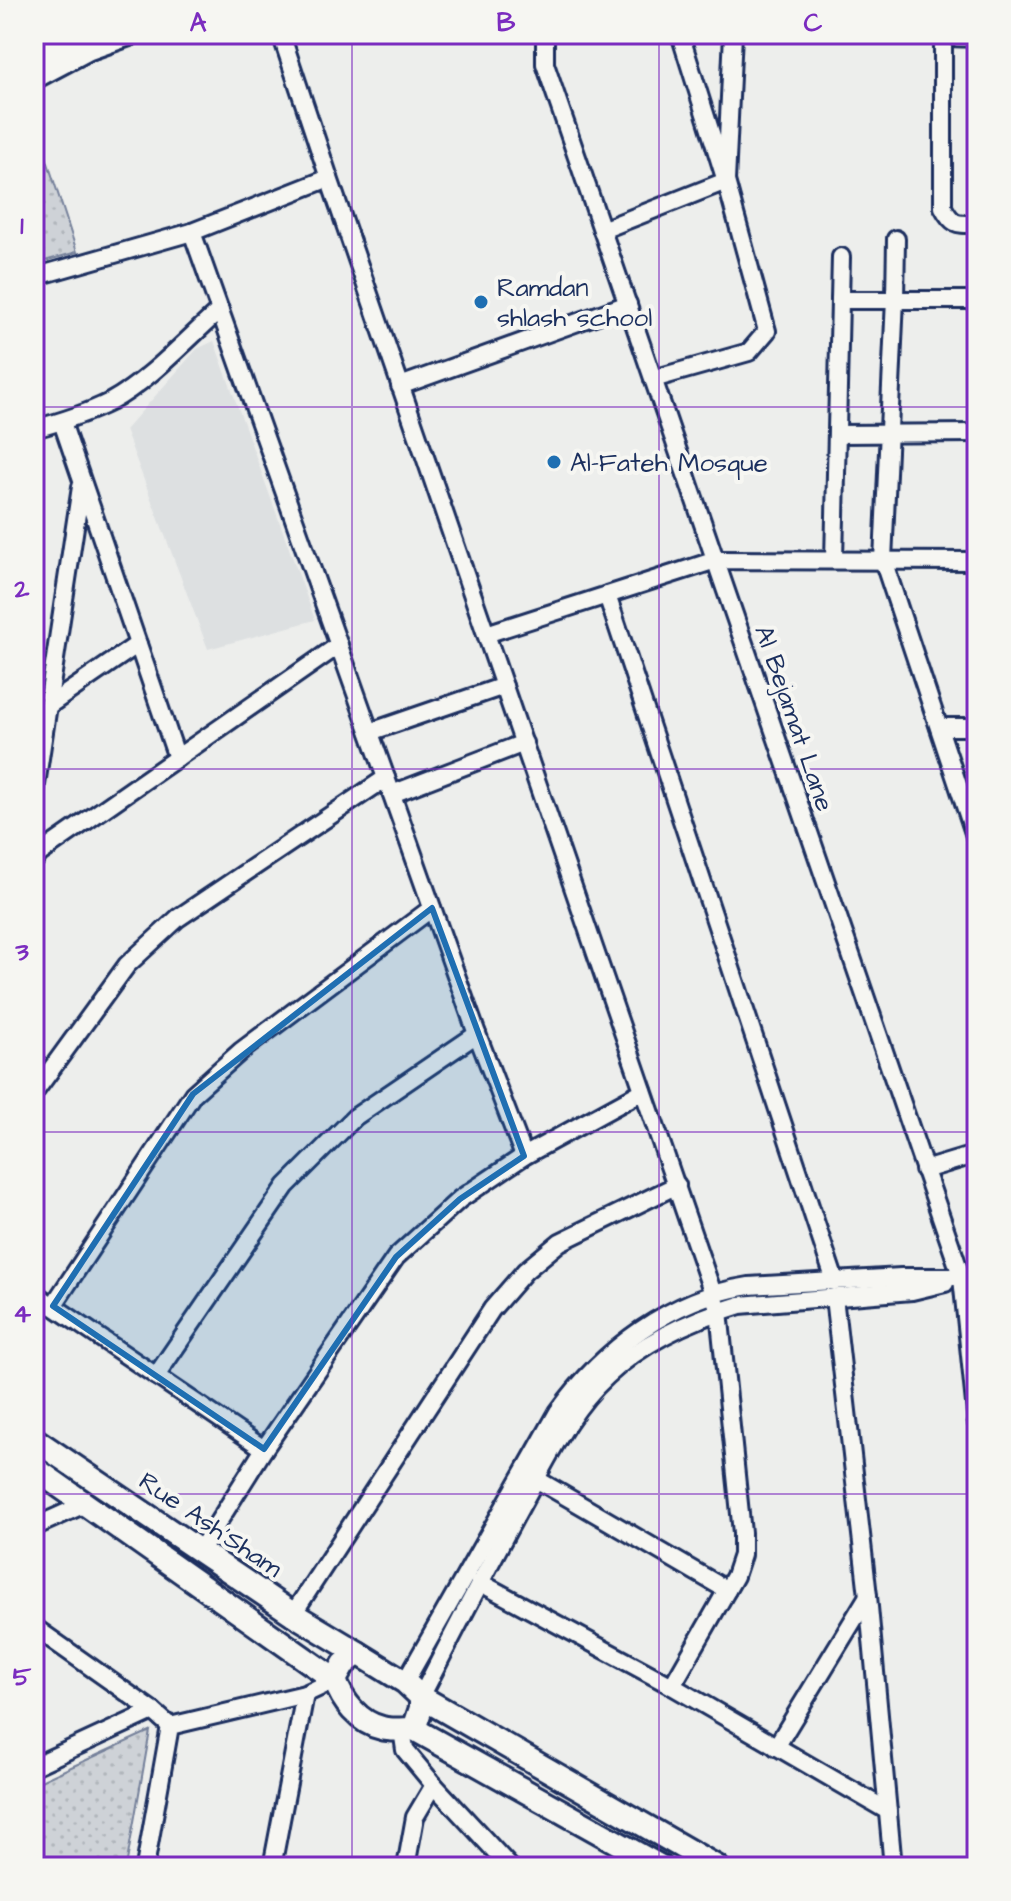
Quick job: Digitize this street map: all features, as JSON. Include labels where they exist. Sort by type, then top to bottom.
[{"type":"highway","points":[[34,62],[77,34]]},
{"type":"main road","points":[[34,77],[87,49],[129,34]]},
{"type":"main road","points":[[945,34],[977,35]]},
{"type":"main road","name":"Rue Ash'Sham","points":[[34,1439],[293,1614],[413,1690]]},
{"type":"main road","name":"Rue Ash'Sham","points":[[34,1468],[335,1680]]},
{"type":"main road","points":[[358,1653],[344,1664],[335,1680],[348,1706],[369,1722],[392,1730],[408,1729],[661,1867]]},
{"type":"main road","points":[[408,1729],[421,1708],[413,1690]]},
{"type":"main road","points":[[413,1690],[717,1867]]},
{"type":"street","points":[[281,34],[719,1311],[743,1544],[739,1566],[672,1686]]},
{"type":"street","name":"Al Bejamat Lane","points":[[545,34],[545,64],[924,1170],[969,1277],[977,1423]]},
{"type":"street","points":[[653,379],[749,352],[767,331],[726,181],[680,34]]},
{"type":"street","points":[[726,181],[733,34]]},
{"type":"street","points":[[945,34],[943,207],[955,224],[977,224]]},
{"type":"street","points":[[34,277],[192,232],[329,178]]},
{"type":"street","points":[[602,230],[726,181]]},
{"type":"street","points":[[192,232],[477,1034],[524,1156]]},
{"type":"street","points":[[896,239],[883,560],[977,842]]},
{"type":"street","points":[[834,560],[841,257]]},
{"type":"street","points":[[840,300],[977,300]]},
{"type":"street","points":[[400,386],[628,304]]},
{"type":"street","points":[[34,429],[62,422],[111,401],[150,373],[220,310]]},
{"type":"street","points":[[62,422],[177,758]]},
{"type":"street","points":[[837,434],[977,433]]},
{"type":"street","points":[[34,798],[82,482]]},
{"type":"street","points":[[486,634],[716,560],[977,561]]},
{"type":"street","points":[[607,595],[834,1289],[868,1596],[893,1867]]},
{"type":"street","points":[[48,706],[138,644]]},
{"type":"street","points":[[37,858],[339,645]]},
{"type":"street","points":[[370,732],[504,686]]},
{"type":"street","points":[[939,727],[977,727]]},
{"type":"street","points":[[34,1093],[127,965],[178,918],[389,786],[524,743]]},
{"type":"street","points":[[34,822],[37,858]]},
{"type":"street","points":[[53,1306],[193,1094],[241,1051],[432,908]]},
{"type":"street","points":[[156,1376],[286,1186],[355,1117],[477,1034]]},
{"type":"street","points":[[200,1551],[264,1449],[396,1257],[460,1199],[524,1156],[643,1091]]},
{"type":"street","points":[[924,1170],[977,1154]]},
{"type":"street","points":[[293,1614],[492,1309],[525,1271],[560,1242],[677,1185]]},
{"type":"street","points":[[413,1690],[558,1412],[603,1359],[620,1346],[666,1315],[694,1301],[714,1293],[749,1286],[912,1291],[969,1277]]},
{"type":"street","points":[[413,1690],[479,1582],[569,1419],[607,1376],[653,1342],[719,1311],[834,1289]]},
{"type":"street","points":[[34,1293],[264,1449]]},
{"type":"street","points":[[536,1479],[727,1590]]},
{"type":"street","points":[[34,1527],[85,1504]]},
{"type":"street","points":[[479,1582],[672,1686],[888,1811]]},
{"type":"street","points":[[776,1747],[868,1596]]},
{"type":"street","points":[[34,1627],[170,1726]]},
{"type":"street","points":[[170,1726],[305,1694],[335,1680]]},
{"type":"street","points":[[272,1867],[305,1694]]},
{"type":"street","points":[[34,1766],[153,1711]]},
{"type":"street","points":[[145,1867],[170,1726]]},
{"type":"street","points":[[408,1729],[405,1750],[510,1867]]},
{"type":"street","points":[[406,1867],[415,1817],[434,1785]]},
{"type":"highlighted area","points":[[432,908],[524,1156],[460,1199],[396,1257],[264,1449],[53,1306],[193,1094]]},
{"type":"shaded area","points":[[34,120],[77,252],[34,264]]},
{"type":"shaded area","points":[[214,341],[315,620],[208,649],[125,430],[197,349]]},
{"type":"shaded area","points":[[150,1731],[126,1867],[34,1867],[34,1784]]},
{"type":"place","name":"Ramdan shlash school","points":[[481,302]]},
{"type":"place","name":"Al-Fateh Mosque","points":[[554,462]]}]
